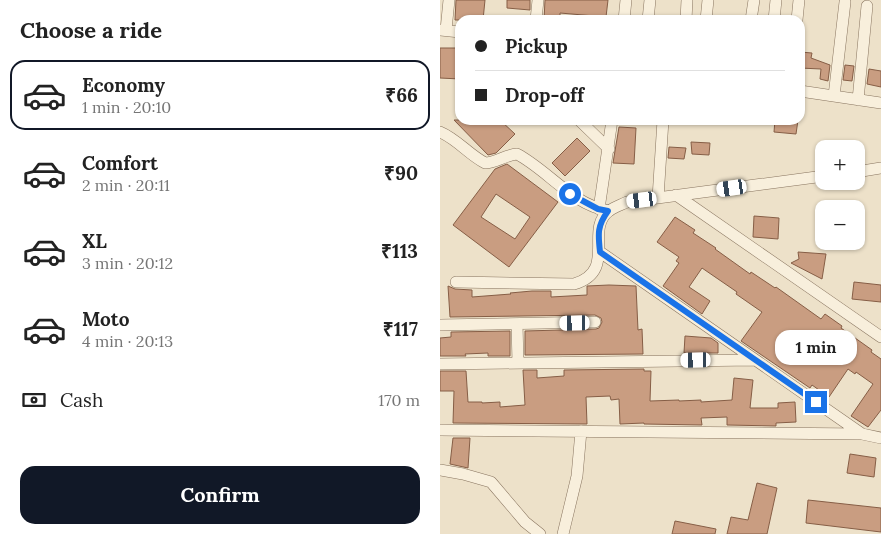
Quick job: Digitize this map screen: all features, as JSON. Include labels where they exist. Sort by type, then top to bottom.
[{"type":"street","points":[[443,30],[449,0]]},
{"type":"street","points":[[536,15],[538,0]]},
{"type":"street","points":[[624,15],[626,0]]},
{"type":"street","points":[[648,15],[650,0]]},
{"type":"street","points":[[686,15],[687,0]]},
{"type":"street","points":[[706,15],[708,0]]},
{"type":"street","points":[[752,15],[754,0]]},
{"type":"street","points":[[774,15],[776,0]]},
{"type":"street","points":[[798,15],[799,0]]},
{"type":"street","points":[[834,96],[845,2]]},
{"type":"street","points":[[858,100],[867,6]]},
{"type":"street","points":[[805,92],[881,103]]},
{"type":"street","points":[[584,125],[609,149]]},
{"type":"street","points":[[456,282],[574,284],[584,281],[594,271],[600,252],[598,231],[604,217],[611,125]]},
{"type":"street","points":[[658,198],[663,125]]},
{"type":"street","points":[[440,132],[449,136],[484,163],[497,160],[506,155],[517,154],[570,194],[604,210],[627,202],[815,177]]},
{"type":"street","points":[[865,171],[881,168]]},
{"type":"street","points":[[676,196],[881,337]]},
{"type":"street","points":[[600,252],[862,434]]},
{"type":"street","points":[[440,325],[595,322]]},
{"type":"street","points":[[517,324],[518,363]]},
{"type":"street","points":[[440,364],[755,360]]},
{"type":"street","points":[[440,430],[862,434],[881,438]]},
{"type":"street","points":[[563,534],[577,476],[581,431]]},
{"type":"street","points":[[440,470],[491,482],[525,522],[540,534]]},
{"type":"building","points":[[456,0],[485,0],[484,15],[455,15]]},
{"type":"building","points":[[507,0],[530,0],[530,10],[507,8]]},
{"type":"building","points":[[545,0],[608,0],[606,15],[560,13],[560,15],[544,15]]},
{"type":"building","points":[[440,48],[455,48],[455,79],[440,78]]},
{"type":"building","points":[[805,52],[812,53],[811,58],[830,65],[828,81],[820,79],[821,69],[805,68]]},
{"type":"building","points":[[845,65],[854,66],[852,81],[843,80]]},
{"type":"building","points":[[869,69],[881,71],[881,87],[867,84]]},
{"type":"building","points":[[459,125],[505,125],[515,134],[496,153],[488,155]]},
{"type":"building","points":[[775,125],[797,125],[796,134],[774,132]]},
{"type":"building","points":[[619,127],[636,128],[634,164],[613,163]]},
{"type":"building","points":[[577,138],[590,151],[565,176],[552,163]]},
{"type":"building","points":[[691,142],[710,143],[709,155],[692,154]]},
{"type":"building","points":[[669,147],[686,148],[684,159],[668,158]]},
{"type":"building","points":[[507,164],[558,202],[509,267],[453,225],[495,169]],"holes":[[[496,194],[530,217],[515,239],[481,217]]]},
{"type":"building","points":[[754,216],[779,218],[778,239],[753,237]]},
{"type":"building","points":[[675,217],[695,230],[693,233],[750,274],[751,272],[776,287],[821,319],[825,314],[881,359],[881,410],[868,427],[851,416],[873,384],[856,372],[855,374],[848,369],[829,397],[812,385],[810,388],[741,341],[762,312],[702,268],[689,287],[710,301],[702,314],[663,286],[679,263],[676,261],[679,257],[657,242]]},
{"type":"building","points":[[798,252],[826,254],[822,279],[791,263],[799,259]]},
{"type":"building","points":[[854,282],[881,285],[881,302],[852,299]]},
{"type":"building","points":[[448,286],[455,289],[472,290],[472,297],[551,291],[551,297],[587,295],[587,286],[636,286],[638,330],[642,329],[643,354],[525,355],[525,331],[596,329],[599,328],[602,322],[601,318],[595,315],[450,317]]},
{"type":"building","points":[[510,331],[510,356],[488,356],[488,353],[465,354],[466,356],[440,356],[440,338],[451,337],[451,332]]},
{"type":"building","points":[[685,336],[711,338],[718,343],[718,353],[684,353]]},
{"type":"building","points":[[644,369],[644,371],[651,371],[650,401],[701,400],[701,402],[732,400],[734,378],[753,380],[750,408],[778,408],[778,403],[795,402],[796,422],[776,423],[776,426],[727,425],[727,417],[701,418],[702,425],[620,424],[619,399],[611,400],[610,396],[586,397],[587,424],[453,423],[454,391],[440,391],[440,371],[466,371],[468,402],[500,402],[500,407],[525,405],[523,370],[537,370],[537,378],[564,376],[564,370]]},
{"type":"building","points":[[453,438],[470,438],[468,468],[450,464]]},
{"type":"building","points":[[850,454],[876,458],[874,477],[847,473]]},
{"type":"building","points":[[757,483],[777,488],[767,534],[727,534],[731,517],[748,520]]},
{"type":"building","points":[[808,500],[881,508],[881,532],[806,523]]},
{"type":"building","points":[[675,521],[716,529],[715,534],[672,534]]},
{"type":"route","points":[[570,194],[598,209],[608,211],[598,231],[600,252],[816,402]]}]
